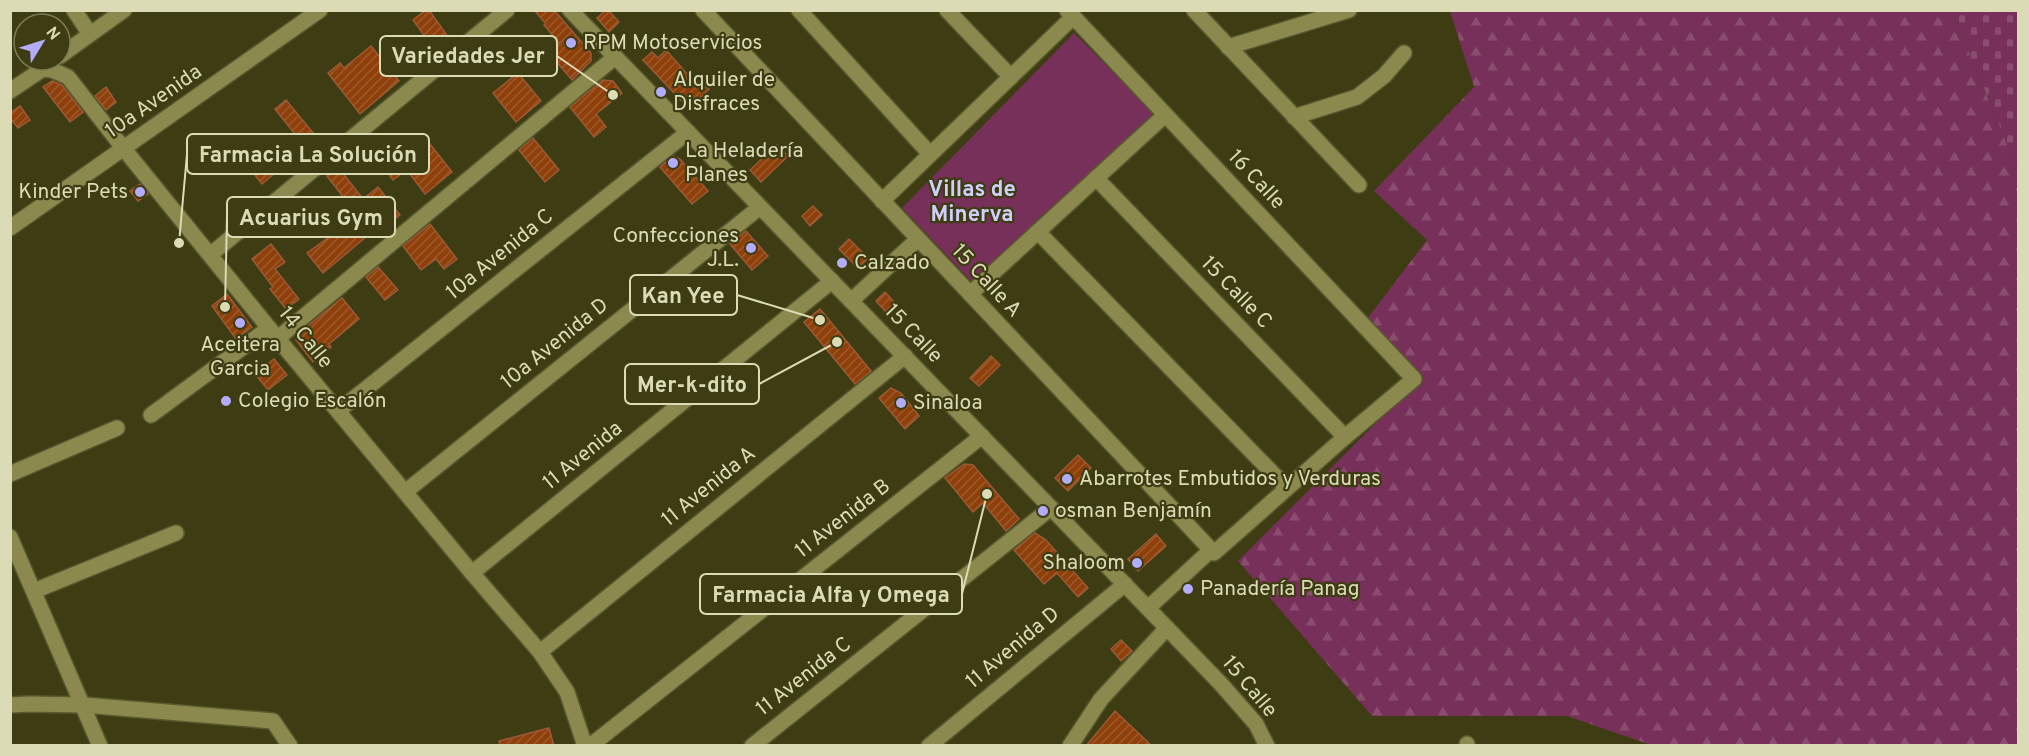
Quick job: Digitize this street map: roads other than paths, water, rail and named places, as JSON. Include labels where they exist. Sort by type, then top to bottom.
[{"type":"street","points":[[74,10],[90,34]]},
{"type":"street","points":[[72,47],[124,10]]},
{"type":"street","name":"10a Avenida","points":[[10,228],[320,10]]},
{"type":"street","points":[[210,255],[507,10]]},
{"type":"street","name":"15 Calle","points":[[570,10],[1221,684],[1256,724],[1267,746]]},
{"type":"street","name":"15 Calle A","points":[[703,10],[1213,552]]},
{"type":"street","points":[[799,10],[930,154]]},
{"type":"street","points":[[947,10],[1011,77]]},
{"type":"street","points":[[1194,10],[1359,185]]},
{"type":"street","points":[[1228,47],[1349,10]]},
{"type":"street","points":[[882,201],[1011,77],[1070,14]]},
{"type":"street","name":"16 Calle","points":[[1070,14],[1414,379],[1345,437]]},
{"type":"street","points":[[1294,117],[1357,97],[1384,76],[1404,53]]},
{"type":"street","points":[[151,416],[274,333],[615,57]]},
{"type":"street","points":[[10,91],[37,72]]},
{"type":"street","points":[[60,72],[68,77]]},
{"type":"street","points":[[67,72],[68,77]]},
{"type":"street","name":"14 Calle","points":[[68,77],[338,411],[540,652],[567,692],[588,746]]},
{"type":"street","points":[[970,294],[1165,115]]},
{"type":"street","name":"10a Avenida C","points":[[338,411],[688,132]]},
{"type":"street","name":"15 Calle C","points":[[1096,178],[1345,437]]},
{"type":"street","name":"10a Avenida D","points":[[405,492],[760,207]]},
{"type":"street","points":[[1038,232],[1287,488]]},
{"type":"street","points":[[851,301],[918,239]]},
{"type":"street","name":"11 Avenida","points":[[472,573],[832,280]]},
{"type":"street","name":"11 Avenida A","points":[[540,652],[905,356]]},
{"type":"street","points":[[10,474],[117,428]]},
{"type":"street","name":"11 Avenida B","points":[[588,746],[982,436]]},
{"type":"street","points":[[1148,608],[1345,437]]},
{"type":"street","name":"11 Avenida C","points":[[752,746],[1051,508]]},
{"type":"street","points":[[34,591],[176,533]]},
{"type":"street","points":[[10,537],[100,746]]},
{"type":"street","name":"11 Avenida D","points":[[929,746],[1125,584]]},
{"type":"street","points":[[1070,746],[1101,699],[1167,628]]},
{"type":"street","points":[[10,705],[84,705],[273,721],[290,746]]},
{"type":"place","name":"RPM Motoservicios","points":[[571,43]]},
{"type":"place","name":"Alquiler de Disfraces","points":[[661,92]]},
{"type":"place","name":"Variedades Jer","points":[[613,95]]},
{"type":"place","name":"La Heladería Planes","points":[[673,163]]},
{"type":"place","name":"Kinder Pets","points":[[140,192]]},
{"type":"place","name":"Farmacia La Solución","points":[[179,243]]},
{"type":"place","name":"Confecciones J.L.","points":[[751,248]]},
{"type":"place","name":"Calzado","points":[[842,263]]},
{"type":"place","name":"Acuarius Gym","points":[[225,307]]},
{"type":"place","name":"Kan Yee","points":[[820,320]]},
{"type":"place","name":"Aceitera Garcia","points":[[240,323]]},
{"type":"place","name":"Mer-k-dito","points":[[837,342]]},
{"type":"place","name":"Colegio Escalón","points":[[226,401]]},
{"type":"place","name":"Sinaloa","points":[[901,403]]},
{"type":"place","name":"Abarrotes Embutidos y Verduras","points":[[1067,479]]},
{"type":"place","name":"Farmacia Alfa y Omega","points":[[987,494]]},
{"type":"place","name":"osman Benjamín","points":[[1043,511]]},
{"type":"place","name":"Shaloom","points":[[1137,563]]},
{"type":"place","name":"Panadería Panag","points":[[1188,589]]},
{"type":"district","name":"Villas de Minerva","points":[[972,202]]}]
